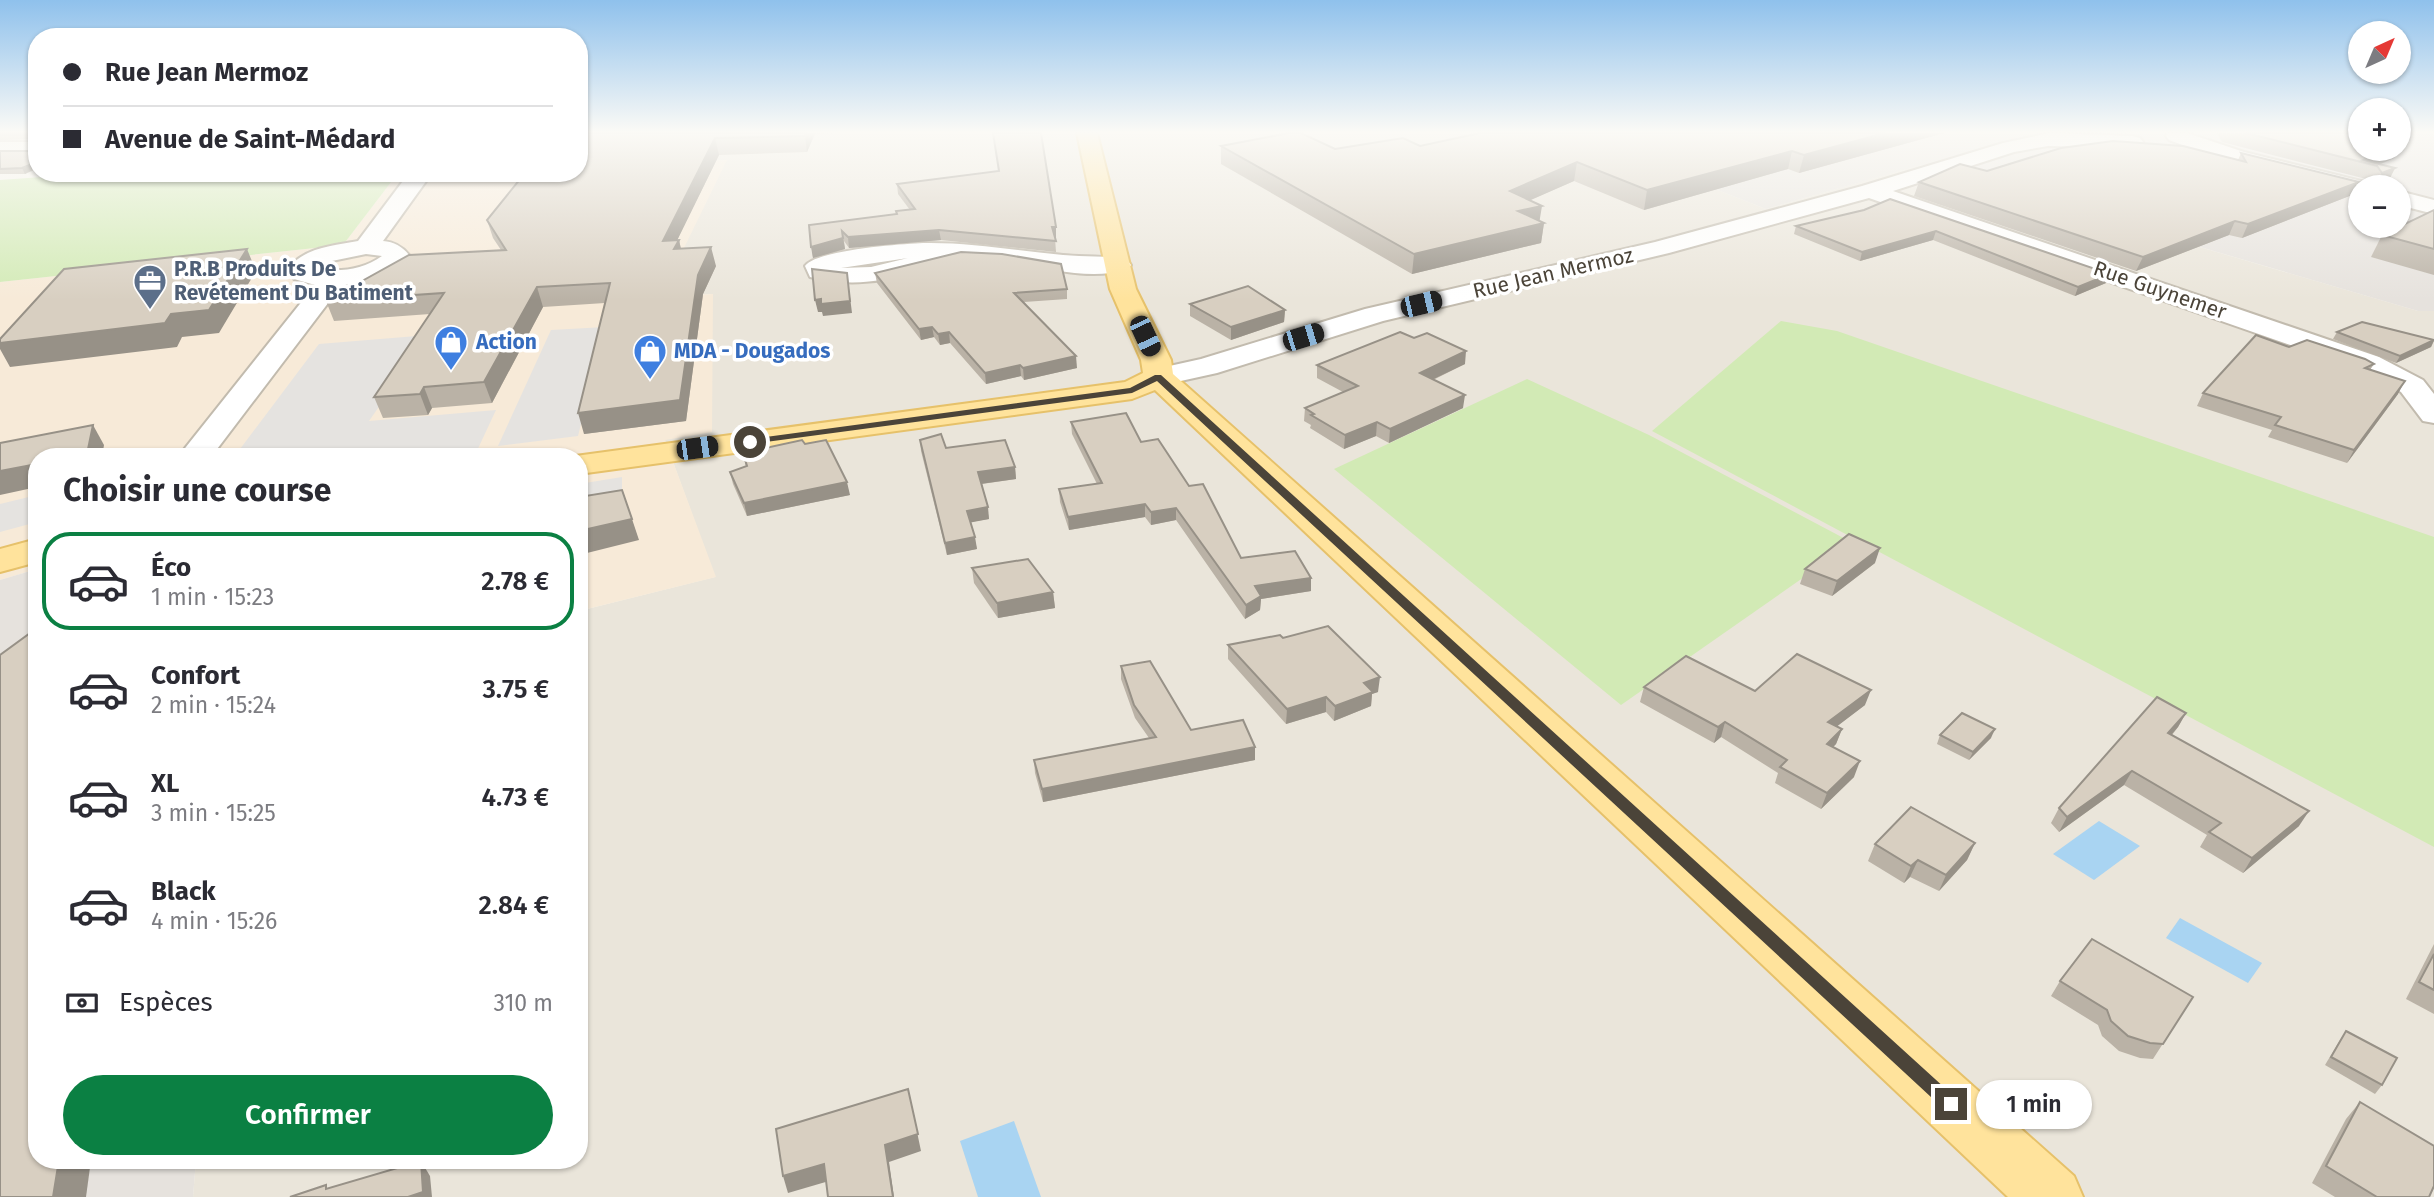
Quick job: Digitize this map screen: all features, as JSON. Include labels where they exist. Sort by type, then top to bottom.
[{"type":"main road","points":[[1100,189],[1123,289],[1156,360],[1158,377],[2052,1197]]},
{"type":"main road","name":"Rue Jean Mermoz","points":[[588,463],[1132,390],[1158,377]]},
{"type":"main road","points":[[0,561],[28,553]]},
{"type":"street","points":[[201,448],[333,279],[312,278],[301,270],[319,256],[366,247],[409,189]]},
{"type":"street","name":"Rue Jean Mermoz","points":[[1158,377],[1207,367],[1375,315],[1660,247],[1877,189]]},
{"type":"street","name":"Rue Guynemer","points":[[1870,191],[2369,363],[2412,386],[2434,414]]},
{"type":"street","points":[[2411,201],[2434,206]]},
{"type":"street","points":[[956,252],[1087,266],[1118,265]]},
{"type":"shaded area","points":[[386,189],[713,189],[681,254],[630,299],[713,294],[712,432],[665,440],[716,577],[588,609],[588,448],[28,448],[28,572],[0,580],[0,282],[343,245]]},
{"type":"shaded area","points":[[706,189],[1715,189],[1766,209],[1836,189],[2001,189],[2418,311],[2434,311],[2434,1197],[193,1197],[195,1169],[588,1169],[588,609],[715,577],[665,440],[713,294],[629,299]]},
{"type":"shaded area","points":[[1715,189],[1837,189],[1766,209]]},
{"type":"shaded area","points":[[2002,189],[2348,189],[2348,238],[2411,238],[2411,189],[2434,189],[2434,311],[2418,311]]},
{"type":"shaded area","points":[[605,327],[578,436],[498,446],[551,330]]},
{"type":"shaded area","points":[[429,335],[369,421],[496,410],[478,448],[241,448],[319,344]]},
{"type":"shaded area","points":[[622,477],[622,494],[588,500],[588,483]]},
{"type":"shaded area","points":[[28,497],[28,524],[0,532],[0,504]]},
{"type":"shaded area","points":[[28,572],[28,1169],[195,1169],[193,1197],[0,1197],[0,580]]},
{"type":"green space","points":[[0,189],[386,189],[343,245],[0,282]]},
{"type":"green space","points":[[1781,321],[1837,331],[2434,537],[2434,847],[1652,431]]},
{"type":"green space","points":[[1527,379],[1649,435],[1853,543],[1621,705],[1334,469]]},
{"type":"water","points":[[2099,821],[2140,846],[2094,880],[2053,854]]},
{"type":"water","points":[[2180,918],[2262,963],[2248,983],[2166,938]]},
{"type":"water","points":[[1014,1121],[1041,1197],[978,1197],[960,1141]]},
{"type":"building","points":[[512,189],[689,189],[663,241],[679,240],[674,249],[711,247],[698,275],[680,400],[578,413],[610,283],[537,287],[484,382],[424,387],[420,394],[374,397],[444,293],[326,301],[409,255],[506,250],[487,220]]},
{"type":"building","points":[[900,189],[1050,189],[1056,227],[1052,227],[1056,241],[939,230],[848,237],[842,231],[843,238],[811,247],[809,225],[897,214],[896,211],[915,209]]},
{"type":"building","points":[[1298,189],[1515,189],[1510,191],[1542,206],[1518,211],[1544,223],[1414,254]]},
{"type":"building","points":[[1939,189],[2341,189],[2248,224],[2235,221],[2143,257]]},
{"type":"building","points":[[1890,199],[2110,274],[2078,287],[1936,231],[1862,252],[1796,226],[1864,210]]},
{"type":"building","points":[[2434,210],[2434,249],[2393,238],[2411,238],[2411,221]]},
{"type":"building","points":[[247,249],[209,310],[171,314],[165,323],[0,343],[0,339],[64,269]]},
{"type":"building","points":[[961,252],[1002,254],[1061,264],[1067,289],[1014,293],[1076,356],[985,373],[949,332],[938,334],[932,327],[919,329],[875,273]]},
{"type":"building","points":[[812,269],[847,273],[850,301],[821,304],[821,299],[815,300]]},
{"type":"building","points":[[1248,286],[1285,310],[1231,327],[1190,304]]},
{"type":"building","points":[[2362,322],[2434,340],[2400,356],[2337,332]]},
{"type":"building","points":[[1400,332],[1414,338],[1427,333],[1466,351],[1420,373],[1465,395],[1390,429],[1377,422],[1345,435],[1311,415],[1314,414],[1305,408],[1358,386],[1317,365]]},
{"type":"building","points":[[2256,335],[2289,347],[2307,340],[2365,359],[2374,364],[2365,368],[2405,381],[2354,450],[2275,425],[2281,417],[2203,393]]},
{"type":"building","points":[[1126,413],[1141,442],[1158,439],[1189,486],[1203,484],[1241,558],[1295,551],[1311,578],[1255,586],[1261,596],[1246,605],[1176,508],[1151,512],[1145,504],[1068,517],[1059,489],[1102,483],[1071,422]]},
{"type":"building","points":[[93,425],[88,448],[28,448],[28,466],[0,471],[0,443]]},
{"type":"building","points":[[941,434],[946,448],[1005,440],[1015,467],[978,472],[988,507],[967,511],[975,537],[945,543],[920,440]]},
{"type":"building","points":[[802,440],[805,444],[826,440],[847,482],[744,503],[730,472],[747,466],[743,453]]},
{"type":"building","points":[[622,490],[632,519],[588,529],[588,496]]},
{"type":"building","points":[[1849,534],[1880,548],[1837,581],[1805,569]]},
{"type":"building","points":[[1028,559],[1053,592],[997,603],[972,568]]},
{"type":"building","points":[[1328,626],[1380,677],[1364,683],[1373,692],[1335,706],[1326,697],[1287,709],[1228,645],[1280,635],[1283,638]]},
{"type":"building","points":[[28,635],[28,1169],[58,1169],[53,1197],[0,1197],[0,655]]},
{"type":"building","points":[[1797,654],[1871,690],[1828,722],[1842,729],[1827,744],[1860,761],[1827,793],[1780,767],[1787,760],[1725,722],[1718,727],[1644,687],[1686,656],[1755,691]]},
{"type":"building","points":[[1150,661],[1191,730],[1243,720],[1255,747],[1042,789],[1034,760],[1156,737],[1134,705],[1121,666]]},
{"type":"building","points":[[2157,697],[2186,713],[2168,733],[2309,811],[2252,858],[2209,832],[2221,823],[2132,771],[2067,817],[2059,808]]},
{"type":"building","points":[[1962,713],[1995,729],[1973,752],[1940,735]]},
{"type":"building","points":[[1911,807],[1975,843],[1946,875],[1918,860],[1911,866],[1875,844]]},
{"type":"building","points":[[2092,939],[2193,997],[2163,1044],[2128,1036],[2111,1021],[2107,1010],[2060,981]]},
{"type":"building","points":[[2434,954],[2434,990],[2419,982]]},
{"type":"building","points":[[2346,1031],[2397,1058],[2382,1085],[2331,1057]]},
{"type":"building","points":[[908,1089],[918,1134],[885,1145],[893,1197],[828,1197],[824,1164],[783,1176],[776,1129]]},
{"type":"building","points":[[2360,1102],[2434,1146],[2434,1186],[2429,1197],[2377,1197],[2326,1166]]},
{"type":"building","points":[[394,1169],[422,1169],[423,1192],[408,1197],[290,1197],[326,1185],[326,1189]]},
{"type":"place","name":"P.R.B Produits De Revétement Du Batiment","points":[[150,311]]},
{"type":"place","name":"Action","points":[[451,372]]},
{"type":"place","name":"MDA - Dougados","points":[[650,381]]},
{"type":"route","points":[[750,442],[1132,390],[1158,377],[1951,1104]]}]
